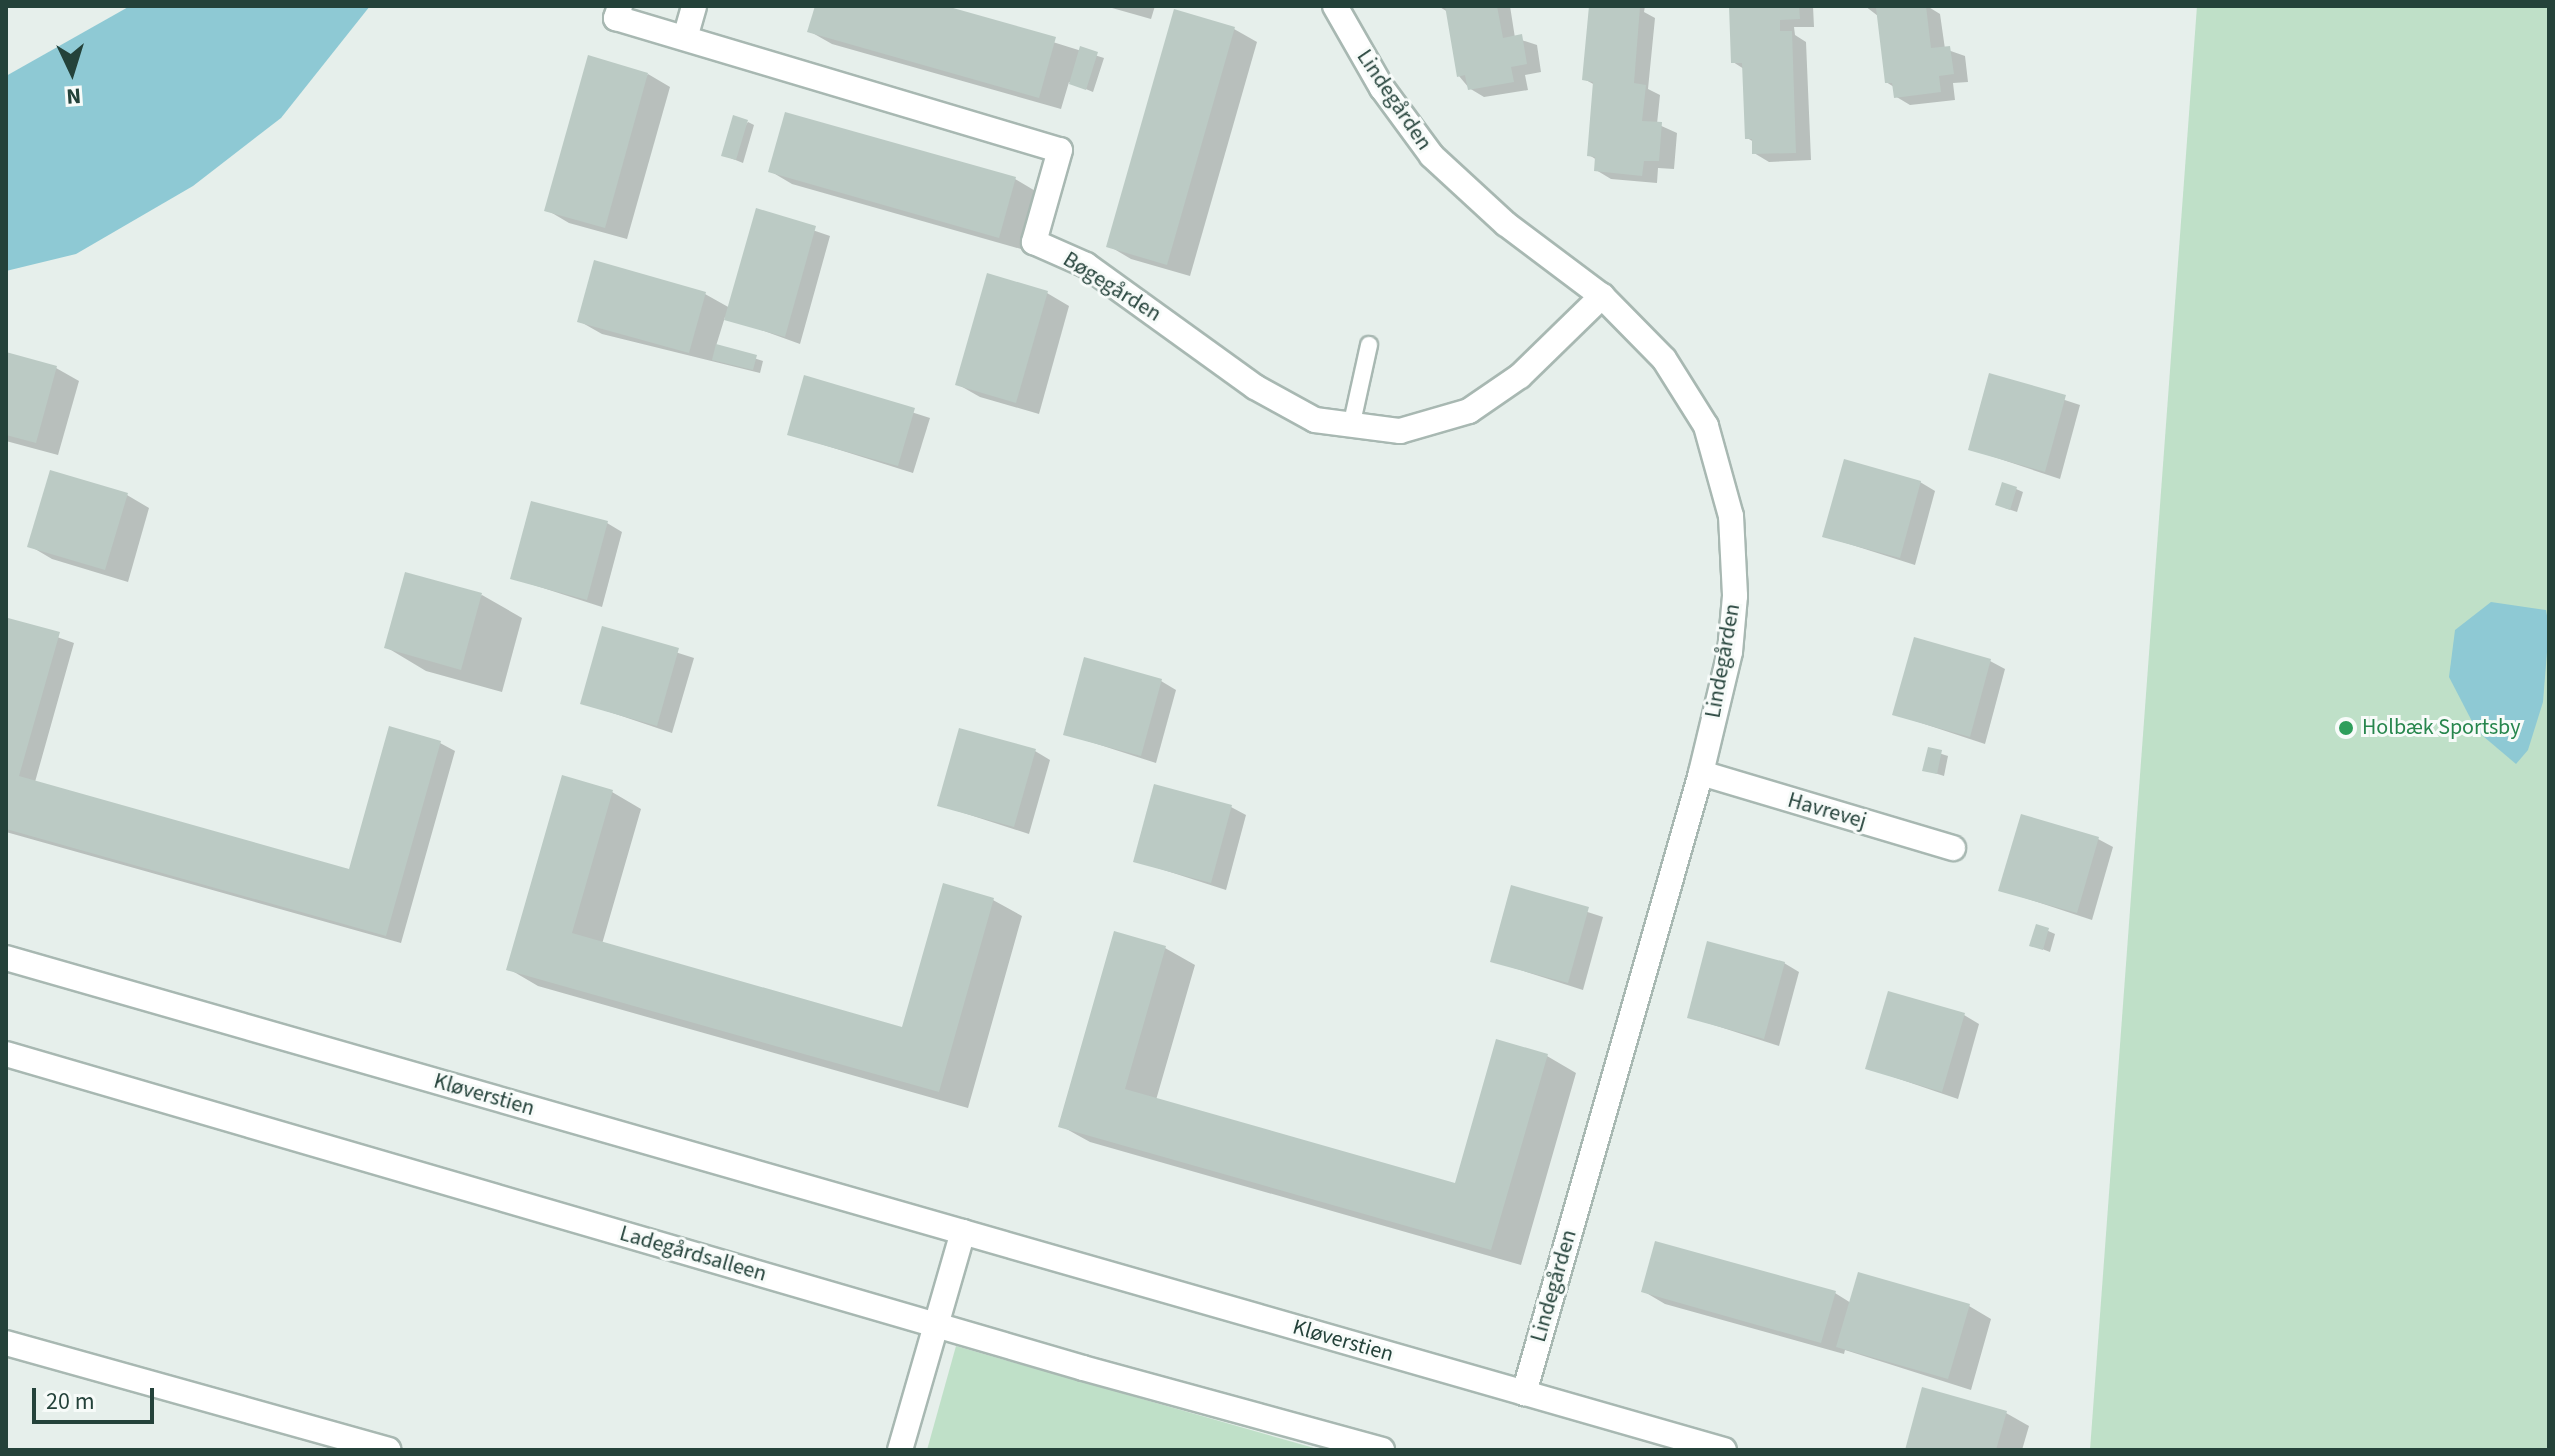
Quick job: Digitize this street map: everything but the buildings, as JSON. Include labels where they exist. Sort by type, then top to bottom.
[{"type":"street","name":"Bøgegården","points":[[620,6],[616,18],[1060,150],[1034,242],[1125,290],[1255,387],[1315,420],[1351,427],[1408,430],[1478,406],[1520,376],[1602,296]]},
{"type":"street","points":[[685,38],[694,6]]},
{"type":"street","name":"Lindegården","points":[[1335,6],[1382,88],[1432,156],[1506,224],[1602,296],[1655,349],[1706,426],[1731,516],[1735,596],[1730,652],[1701,773],[1524,1393]]},
{"type":"street","name":"Havrevej","points":[[1701,773],[1953,848]]},
{"type":"street","name":"Kløverstien","points":[[6,958],[1724,1450]]},
{"type":"street","name":"Ladegårdsalleen","points":[[6,1054],[1382,1450]]},
{"type":"street","points":[[900,1450],[963,1232]]},
{"type":"street","points":[[6,1343],[388,1450]]},
{"type":"lane","points":[[1351,427],[1369,345]]},
{"type":"green space","name":"Holbæk Sportsby","points":[[2197,6],[2549,6],[2549,1450],[2090,1450]]},
{"type":"green space","points":[[956,1346],[1321,1450],[927,1450]]},
{"type":"water","points":[[130,6],[370,6],[281,118],[193,186],[76,254],[6,271],[6,76]]},
{"type":"water","points":[[2491,602],[2546,610],[2549,627],[2543,702],[2528,750],[2516,764],[2477,731],[2449,677],[2455,630]]},
{"type":"place","name":"Holbæk Sportsby","points":[[2346,728]]}]
